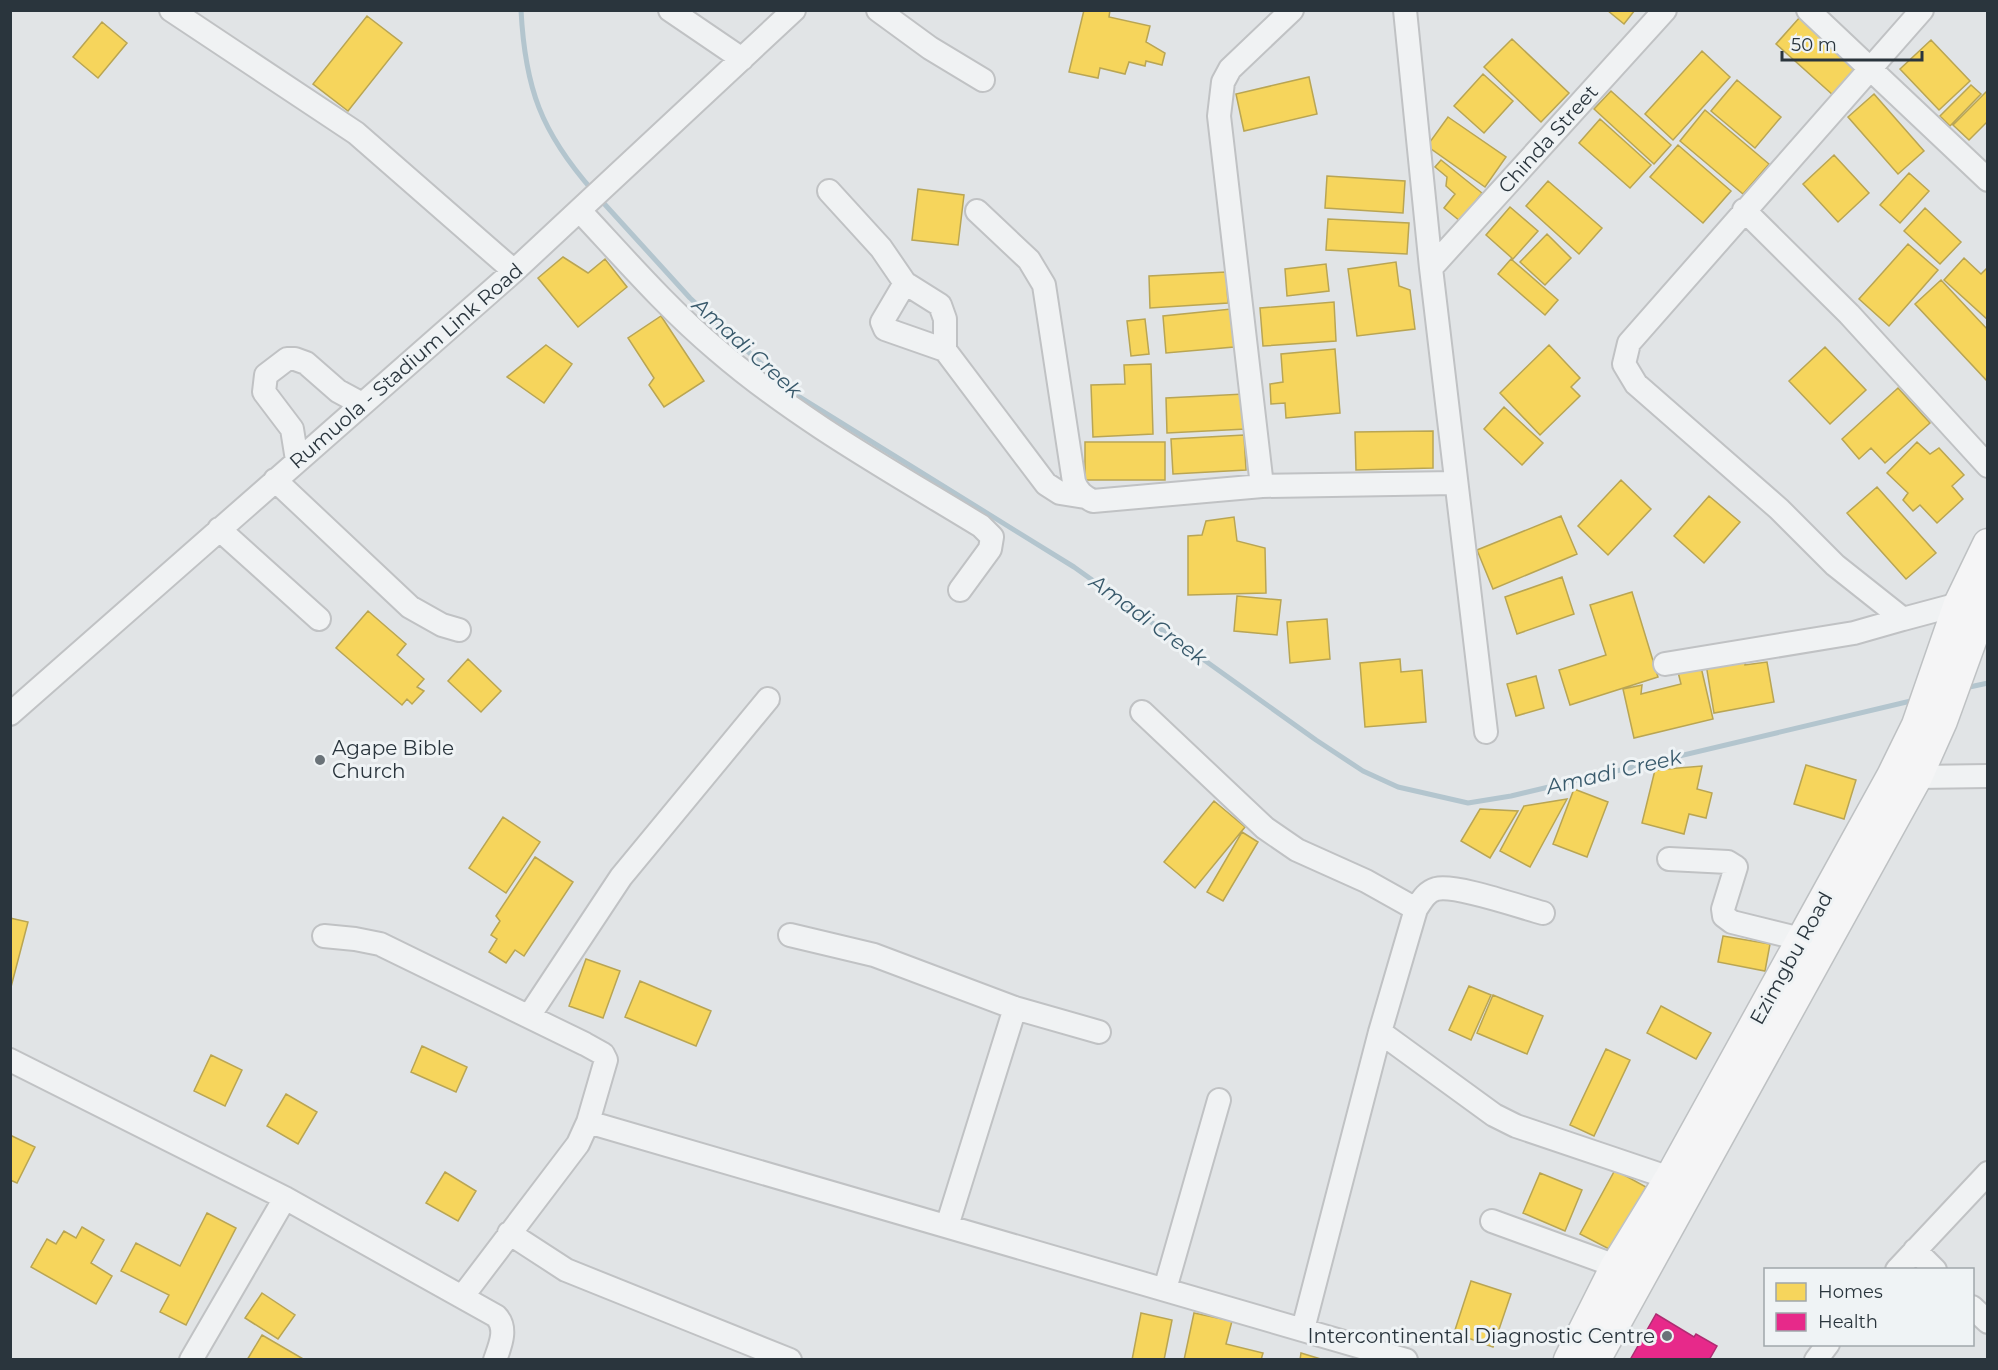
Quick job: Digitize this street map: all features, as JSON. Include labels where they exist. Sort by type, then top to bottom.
[{"type":"main road","name":"Ezimgbu Road","points":[[1953,654],[1959,604],[1988,544]]},
{"type":"main road","name":"Ezimgbu Road","points":[[1569,1359],[1616,1266],[1682,1180],[1917,777],[1929,723],[1953,654],[1988,594]]},
{"type":"main road","name":"Ezimgbu Road","points":[[1595,1359],[1800,939],[1892,777],[1929,723]]},
{"type":"street","points":[[171,10],[356,133],[514,271]]},
{"type":"street","points":[[670,10],[742,59]]},
{"type":"street","name":"Rumuola - Stadium Link Road","points":[[10,714],[514,271],[794,10]]},
{"type":"street","points":[[878,10],[930,48],[983,80]]},
{"type":"street","points":[[1262,486],[1219,116],[1222,82],[1230,69],[1292,10]]},
{"type":"street","points":[[1404,10],[1455,483],[1486,732]]},
{"type":"street","name":"Chinda Street","points":[[1431,268],[1665,10]]},
{"type":"street","points":[[1808,10],[1988,180]]},
{"type":"street","points":[[1903,619],[1835,565],[1779,509],[1636,384],[1624,364],[1629,344],[1744,210],[1922,10]]},
{"type":"street","points":[[829,191],[881,248],[905,283],[940,305],[944,311],[945,350]]},
{"type":"street","points":[[583,208],[656,292],[716,350],[760,385],[835,436],[981,526],[992,537],[990,549],[960,590]]},
{"type":"street","points":[[1744,210],[1849,314],[1988,466]]},
{"type":"street","points":[[977,211],[1029,260],[1044,285],[1074,482],[1078,491],[1085,497],[1093,501],[1262,486],[1455,483]]},
{"type":"street","points":[[905,283],[882,322],[885,329],[945,350],[1046,484],[1060,493],[1085,497]]},
{"type":"street","points":[[297,460],[292,429],[264,392],[266,375],[287,359],[295,359],[306,363],[338,391],[362,404]]},
{"type":"street","points":[[275,480],[410,607],[442,625],[459,630]]},
{"type":"street","points":[[219,529],[319,619]]},
{"type":"street","points":[[1665,664],[1854,633],[1959,604]]},
{"type":"street","points":[[529,1016],[621,876],[768,699]]},
{"type":"street","points":[[1142,712],[1265,828],[1297,850],[1366,881],[1416,909]]},
{"type":"street","points":[[1917,777],[1988,776]]},
{"type":"street","points":[[1669,859],[1728,862],[1736,867],[1723,909],[1724,916],[1732,922],[1800,939]]},
{"type":"street","points":[[1303,1329],[1380,1032],[1416,909],[1428,892],[1438,888],[1474,894],[1543,913]]},
{"type":"street","points":[[790,935],[874,955],[1015,1008],[1099,1032]]},
{"type":"street","points":[[324,936],[380,944],[529,1016],[603,1054],[606,1060],[588,1122],[578,1144],[508,1233],[462,1297]]},
{"type":"street","points":[[947,1226],[1015,1008]]},
{"type":"street","points":[[1380,1032],[1494,1115],[1516,1126],[1682,1180]]},
{"type":"street","points":[[10,1060],[285,1198],[500,1320],[503,1332],[495,1359]]},
{"type":"street","points":[[1165,1289],[1219,1100]]},
{"type":"street","points":[[588,1122],[1406,1359]]},
{"type":"street","points":[[1898,1268],[1988,1173]]},
{"type":"street","points":[[191,1359],[285,1198]]},
{"type":"street","points":[[1492,1221],[1616,1266]]},
{"type":"street","points":[[508,1233],[566,1270],[789,1359]]},
{"type":"street","points":[[1915,1250],[1934,1268]]},
{"type":"street","points":[[1974,1309],[1988,1322]]},
{"type":"street","points":[[1816,1359],[1826,1346]]},
{"type":"building: Homes","points":[[1084,10],[1110,10],[1109,17],[1150,26],[1146,42],[1165,53],[1162,65],[1146,61],[1145,66],[1129,62],[1125,74],[1100,68],[1098,78],[1069,72]]},
{"type":"building: Homes","points":[[1607,10],[1635,10],[1624,24]]},
{"type":"building: Homes","points":[[367,16],[402,43],[348,111],[313,84]]},
{"type":"building: Homes","points":[[1800,17],[1858,69],[1834,96],[1776,44]]},
{"type":"building: Homes","points":[[102,22],[127,43],[98,78],[73,57]]},
{"type":"building: Homes","points":[[1512,39],[1569,93],[1541,122],[1484,67]]},
{"type":"building: Homes","points":[[1931,40],[1970,81],[1939,110],[1900,69]]},
{"type":"building: Homes","points":[[1702,51],[1730,77],[1673,140],[1645,114]]},
{"type":"building: Homes","points":[[1483,74],[1513,101],[1484,133],[1454,106]]},
{"type":"building: Homes","points":[[1309,77],[1317,114],[1244,131],[1236,94]]},
{"type":"building: Homes","points":[[1737,80],[1781,117],[1755,148],[1711,111]]},
{"type":"building: Homes","points":[[1971,85],[1981,94],[1950,126],[1940,116]]},
{"type":"building: Homes","points":[[1988,90],[1988,121],[1969,140],[1953,125]]},
{"type":"building: Homes","points":[[1611,91],[1671,145],[1654,164],[1594,109]]},
{"type":"building: Homes","points":[[1874,94],[1924,151],[1898,174],[1848,117]]},
{"type":"building: Homes","points":[[1705,110],[1769,164],[1743,194],[1680,141]]},
{"type":"building: Homes","points":[[1448,117],[1506,157],[1485,187],[1427,146]]},
{"type":"building: Homes","points":[[1600,119],[1651,165],[1630,188],[1579,143]]},
{"type":"building: Homes","points":[[1678,145],[1731,191],[1703,223],[1650,177]]},
{"type":"building: Homes","points":[[1834,155],[1869,193],[1838,222],[1803,184]]},
{"type":"building: Homes","points":[[1441,160],[1482,193],[1460,221],[1444,208],[1455,194],[1446,186],[1447,177],[1435,167]]},
{"type":"building: Homes","points":[[1909,173],[1929,191],[1900,223],[1880,205]]},
{"type":"building: Homes","points":[[1327,176],[1405,181],[1403,213],[1325,208]]},
{"type":"building: Homes","points":[[1548,181],[1602,228],[1579,254],[1526,206]]},
{"type":"building: Homes","points":[[918,189],[964,195],[958,245],[912,240]]},
{"type":"building: Homes","points":[[1510,207],[1538,231],[1513,259],[1486,235]]},
{"type":"building: Homes","points":[[1925,208],[1961,242],[1940,264],[1904,231]]},
{"type":"building: Homes","points":[[1328,219],[1409,223],[1407,254],[1326,250]]},
{"type":"building: Homes","points":[[1547,234],[1571,258],[1545,285],[1520,262]]},
{"type":"building: Homes","points":[[1908,244],[1938,270],[1889,326],[1859,299]]},
{"type":"building: Homes","points":[[563,257],[588,273],[605,259],[627,287],[578,327],[538,278]]},
{"type":"building: Homes","points":[[1964,258],[1981,274],[1988,267],[1988,320],[1944,280]]},
{"type":"building: Homes","points":[[1511,259],[1558,300],[1545,315],[1498,274]]},
{"type":"building: Homes","points":[[1396,262],[1399,286],[1410,290],[1415,329],[1357,336],[1348,269]]},
{"type":"building: Homes","points":[[1326,264],[1329,291],[1287,296],[1285,269]]},
{"type":"building: Homes","points":[[1226,272],[1228,303],[1150,308],[1149,276]]},
{"type":"building: Homes","points":[[1941,280],[1988,330],[1988,382],[1915,304]]},
{"type":"building: Homes","points":[[1334,302],[1336,341],[1263,346],[1260,308]]},
{"type":"building: Homes","points":[[1231,309],[1234,347],[1166,353],[1163,316]]},
{"type":"building: Homes","points":[[661,316],[704,381],[664,407],[649,385],[654,378],[628,338]]},
{"type":"building: Homes","points":[[1145,319],[1149,354],[1131,356],[1127,321]]},
{"type":"building: Homes","points":[[546,345],[572,364],[544,403],[507,377]]},
{"type":"building: Homes","points":[[1549,345],[1580,378],[1571,387],[1580,396],[1540,435],[1500,393]]},
{"type":"building: Homes","points":[[1825,347],[1866,390],[1830,424],[1789,381]]},
{"type":"building: Homes","points":[[1335,349],[1340,413],[1286,418],[1285,403],[1271,404],[1270,384],[1283,382],[1281,354]]},
{"type":"building: Homes","points":[[1151,364],[1153,434],[1093,437],[1091,385],[1125,384],[1124,365]]},
{"type":"building: Homes","points":[[1898,388],[1930,423],[1885,463],[1871,448],[1859,459],[1842,439]]},
{"type":"building: Homes","points":[[1244,394],[1246,429],[1167,433],[1166,398]]},
{"type":"building: Homes","points":[[1504,407],[1543,443],[1522,465],[1484,429]]},
{"type":"building: Homes","points":[[1433,431],[1433,468],[1356,470],[1355,432]]},
{"type":"building: Homes","points":[[1244,435],[1246,470],[1173,474],[1171,439]]},
{"type":"building: Homes","points":[[1085,442],[1165,442],[1165,480],[1085,480]]},
{"type":"building: Homes","points":[[1917,442],[1930,454],[1939,448],[1964,475],[1952,486],[1963,499],[1937,523],[1920,505],[1913,511],[1903,500],[1908,493],[1887,473]]},
{"type":"building: Homes","points":[[1621,480],[1651,509],[1608,555],[1578,526]]},
{"type":"building: Homes","points":[[1877,487],[1936,553],[1906,579],[1847,513]]},
{"type":"building: Homes","points":[[1709,496],[1740,522],[1704,563],[1674,536]]},
{"type":"building: Homes","points":[[1561,516],[1577,554],[1493,589],[1477,550]]},
{"type":"building: Homes","points":[[1234,517],[1237,541],[1265,548],[1266,593],[1188,595],[1188,536],[1202,535],[1206,521]]},
{"type":"building: Homes","points":[[1562,577],[1574,614],[1517,634],[1505,597]]},
{"type":"building: Homes","points":[[1632,592],[1658,677],[1570,705],[1559,670],[1606,655],[1590,605]]},
{"type":"building: Homes","points":[[1237,596],[1281,600],[1277,635],[1234,631]]},
{"type":"building: Homes","points":[[368,611],[406,644],[397,655],[424,679],[417,687],[424,691],[412,704],[407,699],[402,705],[336,648]]},
{"type":"building: Homes","points":[[1327,619],[1330,659],[1290,663],[1287,622]]},
{"type":"building: Homes","points":[[1746,657],[1745,665],[1767,662],[1774,702],[1714,713],[1706,664]]},
{"type":"building: Homes","points":[[468,659],[501,691],[481,712],[448,681]]},
{"type":"building: Homes","points":[[1400,659],[1401,672],[1422,670],[1426,722],[1365,727],[1360,663]]},
{"type":"building: Homes","points":[[1701,667],[1713,719],[1634,738],[1623,689],[1642,685],[1641,694],[1681,684],[1678,672]]},
{"type":"building: Homes","points":[[1536,676],[1544,708],[1516,716],[1507,684]]},
{"type":"building: Homes","points":[[1806,765],[1856,780],[1844,819],[1794,804]]},
{"type":"building: Homes","points":[[1702,766],[1697,789],[1712,793],[1706,818],[1689,814],[1684,834],[1642,823],[1655,770]]},
{"type":"building: Homes","points":[[1574,789],[1608,802],[1587,857],[1553,844]]},
{"type":"building: Homes","points":[[1567,799],[1530,867],[1500,851],[1524,806]]},
{"type":"building: Homes","points":[[1214,801],[1245,827],[1195,888],[1164,862]]},
{"type":"building: Homes","points":[[1480,809],[1518,811],[1490,858],[1461,841]]},
{"type":"building: Homes","points":[[503,817],[540,842],[506,893],[469,868]]},
{"type":"building: Homes","points":[[1242,832],[1258,842],[1223,901],[1207,892]]},
{"type":"building: Homes","points":[[535,857],[573,882],[524,956],[515,950],[506,963],[489,952],[497,939],[491,935],[500,921],[496,916]]},
{"type":"building: Homes","points":[[10,918],[28,922],[11,987],[10,986]]},
{"type":"building: Homes","points":[[1723,936],[1770,944],[1765,971],[1718,962]]},
{"type":"building: Homes","points":[[586,959],[620,971],[603,1018],[569,1006]]},
{"type":"building: Homes","points":[[640,981],[711,1011],[696,1046],[625,1017]]},
{"type":"building: Homes","points":[[1469,986],[1491,995],[1471,1040],[1449,1030]]},
{"type":"building: Homes","points":[[1493,995],[1543,1016],[1527,1054],[1477,1033]]},
{"type":"building: Homes","points":[[1661,1006],[1711,1033],[1696,1059],[1647,1033]]},
{"type":"building: Homes","points":[[422,1046],[467,1067],[456,1092],[411,1072]]},
{"type":"building: Homes","points":[[1606,1049],[1630,1060],[1594,1136],[1570,1125]]},
{"type":"building: Homes","points":[[211,1055],[242,1070],[225,1106],[194,1091]]},
{"type":"building: Homes","points":[[286,1094],[317,1112],[298,1144],[267,1126]]},
{"type":"building: Homes","points":[[10,1135],[35,1147],[17,1183],[10,1180]]},
{"type":"building: Homes","points":[[1615,1170],[1646,1187],[1611,1250],[1580,1234]]},
{"type":"building: Homes","points":[[445,1172],[476,1191],[458,1221],[426,1203]]},
{"type":"building: Homes","points":[[1540,1173],[1582,1190],[1565,1231],[1523,1213]]},
{"type":"building: Homes","points":[[207,1213],[236,1228],[186,1325],[160,1312],[169,1295],[121,1271],[136,1243],[180,1266]]},
{"type":"building: Homes","points":[[82,1227],[104,1240],[91,1263],[112,1276],[96,1304],[31,1267],[47,1239],[56,1244],[64,1231],[76,1238]]},
{"type":"building: Homes","points":[[1471,1281],[1511,1294],[1493,1347],[1454,1333]]},
{"type":"building: Homes","points":[[262,1293],[295,1315],[278,1339],[245,1318]]},
{"type":"building: Homes","points":[[1141,1313],[1172,1320],[1164,1360],[1132,1360]]},
{"type":"building: Homes","points":[[1194,1313],[1232,1321],[1226,1344],[1263,1353],[1261,1360],[1184,1360]]},
{"type":"building: Homes","points":[[262,1335],[305,1360],[247,1360]]},
{"type":"building: Homes","points":[[1301,1353],[1324,1360],[1300,1360]]},
{"type":"building: Health","name":"Intercontinental Diagnostic Centre","points":[[1656,1314],[1694,1337],[1696,1334],[1717,1346],[1709,1360],[1630,1360]]},
{"type":"waterway","name":"Amadi Creek","points":[[521,10],[527,63],[539,108],[560,149],[593,191]]},
{"type":"waterway","name":"Amadi Creek","points":[[599,198],[690,298],[793,393],[1074,567],[1316,740],[1363,771],[1398,787],[1468,803],[1511,796],[1915,700]]},
{"type":"waterway","name":"Amadi Creek","points":[[1965,688],[1988,683]]},
{"type":"place","name":"Agape Bible Church","points":[[320,760]]},
{"type":"place","name":"Intercontinental Diagnostic Centre","points":[[1667,1336]]}]
